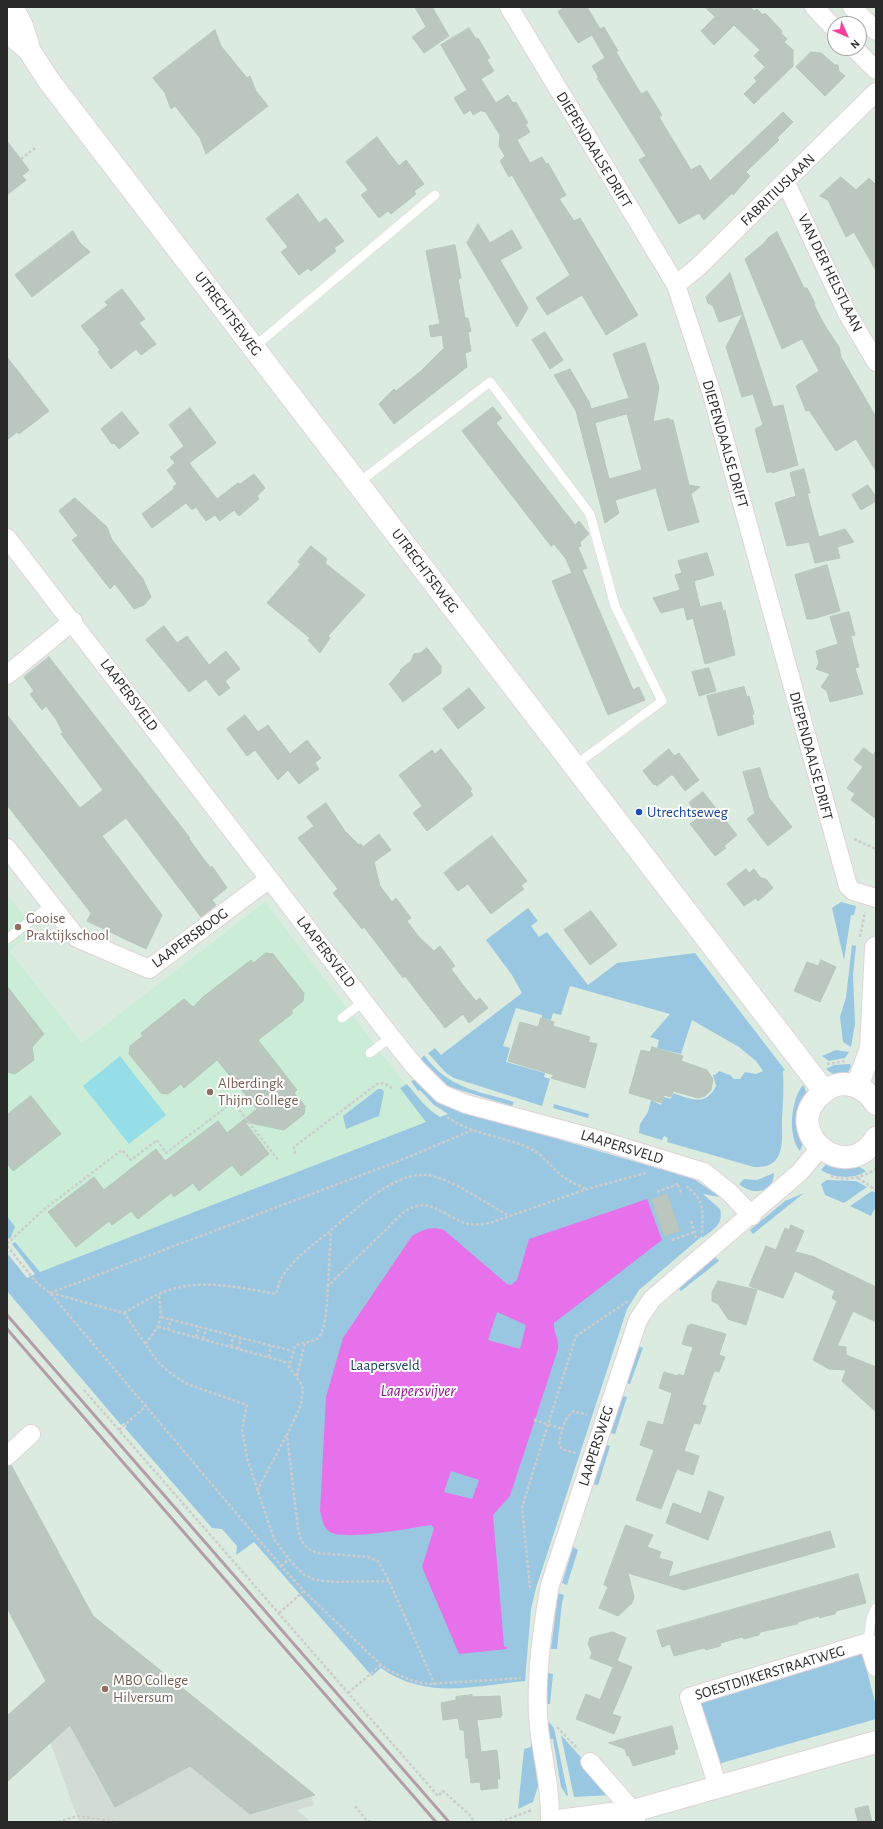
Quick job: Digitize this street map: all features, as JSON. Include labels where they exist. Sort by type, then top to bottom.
[{"type":"main road","name":"UTRECHTSEWEG","points":[[12,7],[24,31],[29,50]]},
{"type":"main road","name":"UTRECHTSEWEG","points":[[7,28],[14,37],[29,50],[49,81],[824,1091]]},
{"type":"main road","points":[[857,1086],[871,1049],[876,948]]},
{"type":"main road","points":[[872,1150],[843,1157],[829,1153],[820,1148],[810,1132],[808,1121],[814,1100],[824,1091],[839,1085],[857,1086],[866,1092],[876,1104]]},
{"type":"main road","points":[[551,1817],[635,1817],[718,1787],[876,1742]]},
{"type":"street","name":"DIEPENDAALSE DRIFT","points":[[509,7],[676,285],[711,391],[848,886],[853,890],[876,898]]},
{"type":"street","points":[[814,7],[827,21]]},
{"type":"street","points":[[852,7],[876,31]]},
{"type":"street","points":[[862,56],[876,70]]},
{"type":"street","name":"FABRITIUSLAAN","points":[[676,285],[698,267],[876,92]]},
{"type":"street","name":"VAN DER HELSTLAAN","points":[[786,182],[847,313],[876,362]]},
{"type":"street","name":"LAAPERSVELD","points":[[7,538],[391,1037],[416,1068],[442,1094],[466,1104],[593,1138],[704,1172],[729,1192],[752,1216]]},
{"type":"street","points":[[7,675],[73,622]]},
{"type":"street","name":"LAAPERSBOOG","points":[[7,848],[77,938],[149,969],[269,879]]},
{"type":"street","name":"LAAPERSWEG","points":[[551,1817],[539,1727],[538,1705],[538,1684],[545,1613],[550,1585],[638,1320],[652,1299],[752,1216],[800,1172],[820,1148]]},
{"type":"street","points":[[7,1456],[31,1434]]},
{"type":"street","points":[[868,1642],[876,1667]]},
{"type":"street","name":"SOESTDIJKERSTRAATWEG","points":[[718,1787],[689,1697],[868,1642]]},
{"type":"street","points":[[590,1762],[635,1817]]},
{"type":"lane","points":[[253,348],[435,195]]},
{"type":"lane","points":[[358,483],[490,382],[590,514],[615,606],[662,701],[574,766]]},
{"type":"lane","points":[[7,939],[50,905]]},
{"type":"lane","points":[[342,1018],[364,1001]]},
{"type":"lane","points":[[370,1053],[391,1037]]},
{"type":"lane","points":[[868,1642],[870,1618],[876,1608]]},
{"type":"path","points":[[21,159],[35,148]]},
{"type":"path","points":[[822,1066],[847,1061]]},
{"type":"path","points":[[295,1154],[294,1147],[377,1084],[384,1083],[392,1088]]},
{"type":"path","points":[[279,1161],[233,1102],[166,1153],[157,1140],[131,1160],[122,1150],[42,1211],[7,1245],[36,1282],[50,1293],[147,1405],[280,1566],[381,1665],[395,1674],[415,1682],[435,1685],[528,1678]]},
{"type":"path","points":[[50,1293],[396,1162],[473,1130],[527,1147],[548,1161],[561,1175],[573,1183],[587,1189]]},
{"type":"path","points":[[328,1286],[405,1211],[414,1205],[424,1204],[431,1206],[466,1224],[476,1225],[490,1223],[587,1189],[653,1173]]},
{"type":"path","points":[[124,1313],[175,1288],[195,1284],[219,1284],[276,1294],[283,1274],[305,1251],[362,1204],[392,1185],[408,1178],[425,1175],[438,1178],[508,1216]]},
{"type":"path","points":[[682,1195],[676,1178],[696,1194],[701,1203],[703,1215],[701,1238]]},
{"type":"path","points":[[858,1178],[876,1190]]},
{"type":"path","points":[[657,1192],[678,1184]]},
{"type":"path","points":[[691,1221],[697,1239]]},
{"type":"path","points":[[257,1491],[287,1435],[303,1396],[302,1385],[297,1376],[289,1367],[292,1351],[295,1346],[316,1339],[322,1331],[328,1286],[331,1230]]},
{"type":"path","points":[[672,1240],[695,1232]]},
{"type":"path","points":[[50,1293],[124,1313],[157,1361],[169,1372],[188,1384],[247,1405],[242,1429],[247,1458],[257,1491],[274,1539],[289,1559],[303,1574],[315,1580],[333,1582],[389,1581]]},
{"type":"path","points":[[145,1344],[158,1327],[161,1317],[159,1295]]},
{"type":"path","points":[[531,1593],[522,1507],[576,1336],[635,1297]]},
{"type":"path","points":[[161,1317],[292,1351]]},
{"type":"path","points":[[168,1330],[171,1319]]},
{"type":"path","points":[[158,1327],[289,1363]]},
{"type":"path","points":[[196,1337],[199,1327]]},
{"type":"path","points":[[203,1340],[206,1329]]},
{"type":"path","points":[[231,1347],[233,1336]]},
{"type":"path","points":[[238,1349],[240,1338]]},
{"type":"path","points":[[297,1376],[305,1342]]},
{"type":"path","points":[[269,1357],[271,1346]]},
{"type":"path","points":[[84,1390],[438,1796],[444,1791],[471,1816],[474,1822]]},
{"type":"path","points":[[119,1430],[147,1405]]},
{"type":"path","points":[[582,1454],[562,1449],[559,1444],[569,1414],[574,1411],[594,1418]]},
{"type":"path","points":[[534,1420],[564,1429]]},
{"type":"path","points":[[287,1435],[298,1529],[301,1540],[307,1548],[317,1553],[368,1557],[378,1561],[389,1581],[435,1685]]},
{"type":"path","points":[[280,1566],[289,1559]]},
{"type":"path","points":[[279,1613],[304,1591]]},
{"type":"path","points":[[348,1693],[381,1665]]},
{"type":"path","points":[[538,1705],[590,1762]]},
{"type":"path","points":[[355,1806],[366,1820],[372,1822]]},
{"type":"path","points":[[500,1822],[528,1811],[551,1817]]},
{"type":"path","points":[[58,1822],[77,1816],[118,1822]]},
{"type":"path","points":[[362,1822],[366,1820]]},
{"type":"shaded area","name":"Alberdingk Thijm College","points":[[7,894],[26,918],[24,921],[32,933],[9,951],[82,1043],[265,902],[406,1085],[439,1117],[39,1273],[7,1233]]},
{"type":"shaded area","points":[[120,1056],[166,1115],[129,1144],[83,1086]]},
{"type":"shaded area","points":[[70,1724],[129,1799],[190,1766],[250,1814],[311,1797],[314,1805],[297,1810],[311,1822],[79,1822],[50,1742]]},
{"type":"green space","points":[[841,902],[856,906],[854,915],[851,915],[844,960],[832,908]]},
{"type":"green space","points":[[528,908],[538,921],[531,926],[539,937],[547,932],[588,985],[617,963],[695,953],[785,1070],[783,1071],[782,1145],[777,1159],[764,1166],[754,1167],[667,1142],[668,1138],[664,1136],[662,1140],[639,1133],[640,1124],[648,1112],[651,1100],[661,1105],[664,1097],[671,1099],[673,1093],[691,1099],[702,1099],[712,1093],[716,1086],[713,1074],[715,1075],[719,1071],[730,1075],[734,1079],[740,1079],[745,1072],[756,1074],[763,1071],[756,1061],[739,1047],[692,1020],[681,1054],[657,1048],[659,1040],[650,1037],[670,1014],[570,986],[561,1015],[553,1013],[551,1020],[542,1018],[542,1015],[516,1008],[503,1046],[510,1048],[506,1062],[545,1073],[544,1077],[550,1079],[542,1106],[454,1078],[446,1073],[428,1053],[435,1048],[441,1055],[522,993],[512,975],[486,940]]},
{"type":"green space","points":[[852,945],[856,946],[853,975],[855,1024],[851,1047],[843,1042],[840,1017],[846,997]]},
{"type":"green space","points":[[836,1050],[849,1052],[845,1058],[829,1061],[822,1056]]},
{"type":"green space","points":[[424,1055],[433,1066],[453,1082],[475,1091],[514,1102],[512,1106],[447,1086],[439,1080],[420,1060]]},
{"type":"green space","points":[[834,1065],[851,1065],[846,1074],[835,1076],[826,1069]]},
{"type":"green space","name":"Laapersveld","points":[[416,1079],[434,1099],[452,1108],[694,1179],[720,1197],[703,1194],[720,1209],[721,1214],[717,1226],[702,1238],[702,1236],[639,1290],[627,1309],[536,1588],[531,1609],[525,1681],[468,1688],[450,1688],[415,1684],[398,1678],[381,1668],[372,1676],[254,1542],[236,1555],[237,1546],[222,1529],[212,1528],[125,1428],[127,1426],[124,1423],[121,1425],[7,1291],[7,1253],[27,1278],[35,1274],[12,1244],[15,1242],[40,1272],[426,1122],[400,1088],[407,1084],[422,1102],[435,1114],[440,1117],[448,1114],[434,1105],[420,1090],[418,1091],[411,1081]]},
{"type":"green space","points":[[803,1085],[807,1098],[807,1117],[806,1128],[800,1151],[793,1136],[792,1118],[796,1099]]},
{"type":"green space","points":[[378,1089],[382,1089],[384,1092],[379,1116],[346,1129],[343,1116]]},
{"type":"green space","points":[[554,1104],[589,1114],[588,1118],[553,1108]]},
{"type":"green space","points":[[827,1163],[855,1164],[866,1171],[850,1177],[831,1175],[821,1170]]},
{"type":"green space","points":[[774,1173],[773,1180],[770,1185],[762,1190],[750,1190],[739,1184],[744,1179],[757,1180]]},
{"type":"green space","points":[[827,1180],[856,1181],[867,1187],[844,1203],[825,1195],[821,1184]]},
{"type":"green space","points":[[872,1191],[876,1193],[876,1206],[871,1216],[850,1206]]},
{"type":"green space","points":[[804,1193],[753,1234],[750,1230],[785,1201]]},
{"type":"green space","points":[[7,1216],[15,1227],[10,1239],[7,1238]]},
{"type":"green space","points":[[715,1257],[719,1261],[681,1291],[678,1288]]},
{"type":"green space","points":[[638,1346],[643,1348],[630,1384],[626,1383]]},
{"type":"green space","points":[[622,1396],[627,1397],[615,1434],[610,1433]]},
{"type":"green space","points":[[606,1445],[610,1446],[598,1485],[593,1484]]},
{"type":"green space","points":[[573,1547],[578,1550],[567,1585],[562,1583]]},
{"type":"green space","points":[[558,1593],[564,1595],[557,1649],[551,1649]]},
{"type":"green space","points":[[862,1651],[876,1706],[876,1719],[718,1764],[700,1702]]},
{"type":"green space","points":[[548,1673],[553,1674],[550,1704],[546,1704]]},
{"type":"green space","points":[[530,1713],[539,1783],[533,1802],[518,1809],[524,1749],[531,1747]]},
{"type":"green space","points":[[549,1722],[554,1728],[567,1796],[561,1787],[553,1739],[550,1739]]},
{"type":"green space","points":[[561,1735],[594,1772],[611,1795],[574,1797]]},
{"type":"water","name":"Laapersvijver","points":[[647,1199],[662,1240],[554,1323],[558,1349],[510,1496],[493,1515],[504,1646],[507,1647],[507,1649],[459,1654],[422,1567],[434,1528],[431,1525],[363,1535],[349,1535],[330,1532],[324,1525],[320,1511],[326,1397],[343,1338],[412,1236],[428,1229],[435,1228],[444,1230],[507,1284],[511,1285],[517,1280],[529,1239]],"holes":[[[497,1312],[526,1325],[520,1349],[488,1340]],[[451,1471],[479,1480],[472,1499],[444,1492]]]},
{"type":"building","points":[[415,7],[432,7],[449,36],[424,53],[412,37],[426,27]]},
{"type":"building","points":[[565,7],[587,7],[600,29],[604,27],[618,51],[616,52],[641,94],[647,91],[662,115],[659,117],[691,170],[700,165],[710,181],[783,112],[793,122],[777,138],[779,140],[746,172],[750,176],[733,195],[732,193],[704,220],[699,213],[679,224],[639,160],[646,156],[597,78],[599,78],[592,66],[605,58],[592,35],[578,43],[558,12]]},
{"type":"building","points":[[705,7],[750,7],[754,11],[757,9],[763,15],[765,13],[782,31],[781,33],[787,39],[784,42],[793,50],[793,66],[754,104],[744,94],[757,81],[754,78],[765,67],[754,56],[760,50],[734,25],[714,45],[701,31],[715,17]]},
{"type":"building","points":[[469,28],[476,39],[478,38],[490,58],[487,60],[494,71],[481,79],[496,103],[508,95],[513,103],[516,102],[528,123],[525,124],[530,132],[517,140],[530,163],[542,157],[546,164],[548,163],[566,195],[559,199],[574,221],[580,218],[638,315],[606,335],[582,295],[547,315],[536,298],[570,275],[512,175],[509,177],[500,161],[505,156],[499,146],[500,135],[485,111],[483,112],[482,110],[473,115],[471,110],[464,114],[454,98],[467,90],[441,45]]},
{"type":"building","points":[[215,30],[221,46],[247,78],[250,76],[256,91],[268,106],[206,154],[200,138],[175,106],[171,109],[165,93],[153,78]]},
{"type":"building","points":[[811,52],[821,53],[835,65],[838,65],[839,71],[845,76],[825,96],[796,67]]},
{"type":"building","points":[[377,137],[399,166],[406,160],[424,184],[414,191],[416,194],[391,214],[388,211],[379,218],[361,195],[368,190],[346,162]]},
{"type":"building","points":[[7,141],[29,170],[22,176],[26,180],[7,195]]},
{"type":"building","points":[[841,177],[856,190],[869,178],[876,185],[876,271],[854,232],[846,237],[828,200],[820,196]]},
{"type":"building","points":[[298,194],[319,223],[326,218],[344,241],[334,248],[336,251],[311,271],[308,268],[299,275],[281,252],[288,247],[266,219]]},
{"type":"building","points":[[478,224],[490,243],[512,230],[522,248],[500,260],[528,308],[517,327],[467,243]]},
{"type":"building","points":[[73,231],[80,243],[90,252],[32,297],[15,275]]},
{"type":"building","points":[[777,232],[804,288],[807,288],[825,326],[839,347],[841,357],[876,417],[876,471],[856,439],[836,451],[809,410],[806,411],[796,386],[819,371],[802,339],[782,349],[745,259],[769,237]]},
{"type":"building","points":[[455,245],[461,278],[458,279],[465,318],[468,318],[471,331],[468,332],[471,351],[465,353],[467,367],[394,424],[379,404],[394,389],[396,391],[421,371],[444,348],[442,335],[431,337],[429,326],[440,324],[426,251]]},
{"type":"building","points":[[730,273],[773,407],[783,405],[798,465],[772,473],[772,471],[767,473],[755,429],[763,425],[753,394],[742,397],[726,347],[743,314],[719,322],[713,306],[708,303],[706,297]]},
{"type":"building","points":[[122,289],[145,319],[139,323],[156,344],[141,355],[136,349],[111,369],[98,352],[100,350],[81,326],[108,305],[105,302]]},
{"type":"building","points":[[545,332],[563,360],[550,369],[532,340]]},
{"type":"building","points":[[645,343],[659,387],[653,422],[669,418],[670,420],[673,420],[689,485],[700,487],[691,494],[699,522],[668,531],[656,488],[615,500],[619,513],[605,523],[576,411],[554,375],[570,369],[589,402],[591,409],[629,398],[613,354]],"holes":[[[627,414],[642,470],[609,479],[595,423]]]},
{"type":"building","points":[[7,357],[49,411],[19,434],[17,432],[7,440]]},
{"type":"building","points":[[493,407],[502,418],[496,423],[575,525],[579,521],[589,534],[580,542],[581,546],[578,547],[587,568],[582,570],[633,690],[639,687],[645,700],[608,715],[552,581],[572,573],[566,559],[554,544],[551,546],[462,431]]},
{"type":"building","points":[[190,408],[216,443],[189,463],[217,499],[238,483],[240,484],[254,474],[265,488],[257,496],[259,499],[239,516],[234,510],[220,521],[215,515],[206,521],[196,507],[192,510],[186,503],[152,528],[142,514],[175,488],[173,487],[177,484],[167,470],[175,463],[170,457],[184,446],[169,425]]},
{"type":"building","points":[[122,412],[139,433],[119,449],[114,443],[112,444],[101,429]]},
{"type":"building","points":[[804,469],[810,493],[807,493],[819,537],[845,529],[854,542],[837,547],[840,558],[815,563],[809,542],[787,546],[775,503],[796,496],[790,473]]},
{"type":"building","points":[[868,485],[876,497],[876,501],[861,510],[852,495]]},
{"type":"building","points":[[75,498],[107,527],[112,540],[143,579],[151,597],[144,605],[134,609],[115,584],[110,589],[72,540],[78,536],[59,511]]},
{"type":"building","points":[[311,546],[327,559],[325,563],[365,595],[328,636],[330,638],[320,653],[308,640],[310,638],[267,603],[301,564],[298,562]]},
{"type":"building","points":[[707,553],[714,575],[694,581],[700,607],[721,602],[723,611],[725,610],[735,655],[705,664],[693,618],[687,620],[684,607],[661,613],[653,598],[680,590],[675,575],[682,573],[678,561]]},
{"type":"building","points":[[827,565],[840,611],[807,619],[795,575]]},
{"type":"building","points":[[849,612],[855,635],[851,636],[859,667],[855,668],[863,694],[830,702],[827,691],[821,687],[830,674],[816,669],[819,663],[816,651],[838,644],[830,617]]},
{"type":"building","points":[[164,626],[177,643],[187,636],[209,665],[226,651],[240,669],[225,681],[230,688],[219,696],[206,679],[189,692],[146,640]]},
{"type":"building","points":[[427,648],[441,666],[441,673],[403,702],[389,684],[401,671],[400,670],[411,661],[414,654],[420,653]]},
{"type":"building","points":[[49,657],[190,838],[189,839],[206,862],[211,868],[212,866],[227,888],[212,900],[216,905],[201,917],[126,818],[102,836],[162,915],[146,949],[87,921],[91,913],[7,805],[7,715],[80,808],[103,790],[61,734],[63,733],[56,719],[46,706],[42,710],[30,694],[34,691],[24,677]]},
{"type":"building","points":[[709,668],[716,691],[699,696],[692,672]]},
{"type":"building","points":[[744,687],[747,697],[749,696],[754,714],[752,715],[754,724],[718,736],[707,696]]},
{"type":"building","points":[[469,688],[485,708],[458,729],[443,709]]},
{"type":"building","points":[[245,715],[258,732],[268,725],[290,754],[307,740],[321,758],[315,763],[319,769],[299,784],[288,770],[278,780],[255,750],[247,756],[227,729]]},
{"type":"building","points":[[864,748],[873,755],[876,751],[876,819],[851,800],[855,794],[847,788],[863,767],[854,760]]},
{"type":"building","points":[[441,749],[472,789],[470,791],[473,795],[427,831],[413,813],[422,806],[399,775],[432,750],[435,754]]},
{"type":"building","points":[[669,749],[674,756],[679,753],[699,780],[685,791],[673,775],[657,786],[655,784],[654,785],[643,771]]},
{"type":"building","points":[[760,768],[769,798],[792,827],[768,846],[747,819],[755,813],[743,772]]},
{"type":"building","points":[[703,792],[737,835],[724,846],[726,848],[715,856],[690,824],[699,817],[689,803]]},
{"type":"building","points":[[326,803],[345,831],[359,845],[361,844],[363,847],[379,834],[391,850],[374,862],[380,886],[392,902],[396,898],[411,918],[407,921],[419,937],[434,951],[440,946],[455,966],[451,969],[463,985],[476,1001],[480,998],[488,1008],[469,1023],[463,1014],[445,1028],[405,976],[403,978],[364,927],[362,929],[333,893],[338,889],[298,838],[314,826],[307,817]]},
{"type":"building","points":[[492,836],[527,881],[521,885],[524,889],[491,914],[468,884],[458,891],[444,873]]},
{"type":"building","points":[[746,869],[749,873],[754,869],[761,878],[766,879],[773,888],[758,901],[756,898],[744,906],[727,884]]},
{"type":"building","points":[[591,911],[617,945],[590,965],[564,930]]},
{"type":"building","points":[[266,953],[273,954],[304,993],[303,1001],[291,1011],[293,1013],[258,1040],[297,1090],[294,1093],[305,1106],[304,1114],[284,1130],[245,1122],[269,1154],[241,1176],[232,1165],[199,1191],[193,1183],[174,1197],[171,1193],[138,1219],[131,1211],[112,1225],[109,1221],[76,1247],[48,1212],[94,1177],[104,1190],[156,1149],[165,1161],[218,1121],[227,1133],[257,1109],[217,1060],[184,1088],[181,1084],[168,1094],[161,1093],[129,1054],[130,1046],[143,1036],[141,1033],[184,999],[193,1007],[203,997],[251,960],[253,963]]},
{"type":"building","points":[[821,960],[836,967],[820,1002],[794,991],[807,962],[818,966]]},
{"type":"building","points":[[7,986],[44,1034],[32,1047],[34,1060],[15,1074],[7,1072]]},
{"type":"building","points":[[541,1018],[554,1022],[553,1026],[590,1037],[588,1042],[597,1044],[585,1088],[551,1078],[554,1075],[508,1061],[520,1022],[538,1027]]},
{"type":"building","points":[[652,1047],[683,1056],[681,1061],[707,1070],[713,1079],[711,1090],[705,1096],[698,1098],[673,1091],[671,1097],[664,1095],[662,1103],[629,1093],[641,1050],[650,1052]]},
{"type":"building","points":[[31,1096],[61,1134],[13,1171],[7,1163],[7,1115]]},
{"type":"building","points":[[667,1194],[680,1231],[664,1236],[652,1200]]},
{"type":"building","points":[[791,1225],[804,1231],[795,1252],[812,1256],[876,1287],[876,1322],[853,1311],[837,1346],[846,1347],[846,1355],[876,1367],[876,1412],[842,1381],[846,1370],[829,1369],[813,1360],[837,1301],[832,1298],[835,1291],[795,1271],[783,1298],[749,1286],[766,1246],[776,1250],[785,1228],[789,1230]]},
{"type":"building","points":[[718,1281],[757,1290],[746,1325],[728,1319],[718,1304],[712,1301],[712,1293]]},
{"type":"building","points":[[691,1324],[726,1334],[719,1355],[725,1357],[719,1372],[714,1371],[702,1405],[706,1406],[700,1424],[694,1423],[684,1451],[699,1456],[693,1475],[677,1469],[661,1509],[636,1500],[654,1450],[640,1445],[648,1421],[663,1425],[672,1393],[659,1388],[664,1372],[684,1376],[693,1347],[682,1344],[688,1325],[690,1326]]},
{"type":"building","points":[[11,1465],[93,1616],[315,1795],[250,1814],[190,1766],[115,1807],[70,1725],[7,1782],[7,1716],[46,1681],[7,1608],[7,1466]]},
{"type":"building","points":[[709,1491],[724,1497],[708,1540],[666,1523],[673,1503],[701,1514]]},
{"type":"building","points":[[626,1525],[653,1535],[647,1547],[661,1552],[659,1558],[673,1562],[668,1577],[830,1531],[835,1547],[684,1590],[628,1573],[634,1597],[632,1603],[618,1616],[599,1608],[608,1587],[604,1585]]},
{"type":"building","points":[[858,1574],[866,1603],[836,1611],[835,1614],[820,1618],[818,1616],[798,1622],[797,1624],[760,1632],[759,1635],[744,1639],[742,1637],[721,1643],[720,1646],[706,1650],[704,1648],[674,1656],[670,1644],[662,1647],[657,1631]]},
{"type":"building","points":[[613,1632],[626,1638],[617,1661],[632,1667],[612,1714],[621,1717],[614,1734],[576,1719],[586,1694],[600,1700],[613,1667],[590,1658],[592,1653],[588,1644],[590,1638]]},
{"type":"building","points":[[472,1695],[472,1697],[500,1696],[501,1717],[477,1720],[481,1752],[497,1750],[500,1779],[497,1779],[498,1788],[481,1790],[480,1782],[471,1783],[468,1758],[466,1758],[464,1730],[460,1730],[458,1718],[443,1720],[441,1703],[456,1700],[456,1697]]},
{"type":"building","points":[[672,1726],[678,1749],[674,1750],[675,1754],[633,1766],[625,1749],[609,1743]]},
{"type":"building","points":[[868,1806],[872,1822],[858,1822],[855,1809]]},
{"type":"railway","points":[[7,1315],[449,1822]]},
{"type":"railway","points":[[7,1329],[436,1822]]},
{"type":"place","name":"Utrechtseweg","points":[[639,812]]},
{"type":"place","name":"Gooise Praktijkschool","points":[[18,927]]},
{"type":"place","name":"Alberdingk Thijm College","points":[[210,1092]]},
{"type":"place","name":"MBO College Hilversum","points":[[105,1689]]}]
